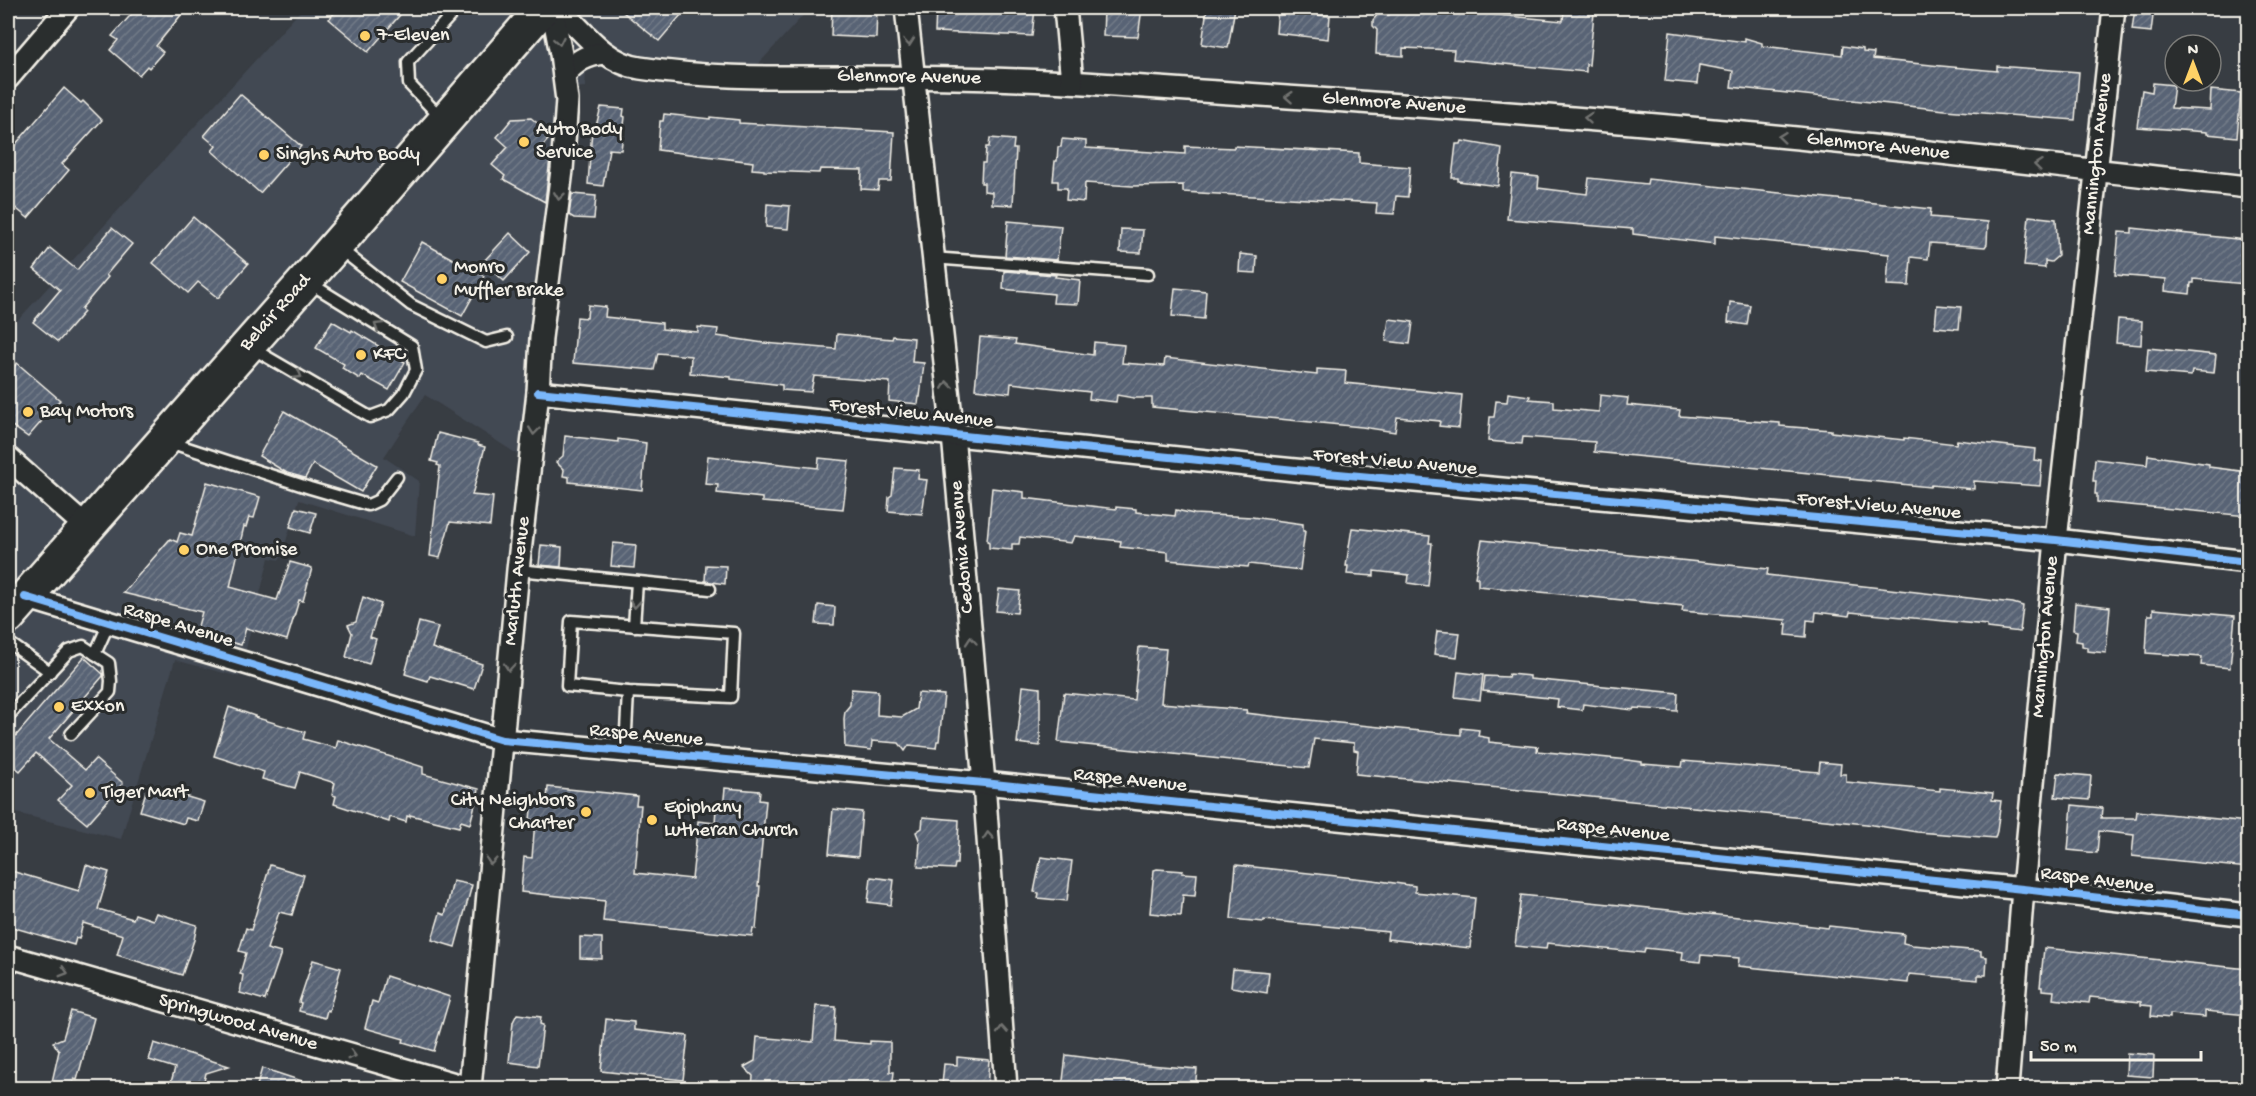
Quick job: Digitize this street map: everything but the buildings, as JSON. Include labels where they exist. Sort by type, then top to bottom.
[{"type":"main road","name":"Belair Road","points":[[16,607],[543,8]]},
{"type":"street","points":[[8,78],[68,8]]},
{"type":"street","name":"Marluth Avenue","points":[[469,1089],[518,570],[538,392],[541,338],[562,170],[567,100],[552,8]]},
{"type":"street","name":"Glenmore Avenue","points":[[559,8],[604,52],[619,63],[636,68],[781,76],[1072,82],[1544,114],[1751,133],[2248,187]]},
{"type":"street","name":"Cedonia Avenue","points":[[906,8],[953,435],[984,783],[1006,1089]]},
{"type":"street","points":[[1065,8],[1072,82]]},
{"type":"street","name":"Mannington Avenue","points":[[2007,1089],[2055,540],[2114,8]]},
{"type":"street","points":[[564,75],[577,60],[604,52]]},
{"type":"street","name":"Forest View Avenue","points":[[538,392],[1307,471],[2055,540],[2248,562]]},
{"type":"street","points":[[8,458],[86,527]]},
{"type":"street","name":"Raspe Avenue","points":[[16,607],[109,623],[502,740],[984,783],[2023,889],[2248,915]]},
{"type":"street","name":"Springwood Avenue","points":[[8,956],[469,1089]]},
{"type":"lane","points":[[444,121],[410,84],[408,62],[451,15],[452,8]]},
{"type":"lane","points":[[336,246],[411,305],[486,342],[507,337]]},
{"type":"lane","points":[[932,258],[1148,274]]},
{"type":"lane","points":[[247,346],[370,417],[389,410],[404,393],[416,370],[412,346],[305,281]]},
{"type":"lane","points":[[163,440],[368,505],[379,500],[398,477]]},
{"type":"lane","points":[[518,570],[710,589]]},
{"type":"lane","points":[[634,626],[637,582]]},
{"type":"lane","points":[[571,621],[734,633],[731,697],[628,692],[567,686],[571,621]]},
{"type":"lane","points":[[95,654],[109,623]]},
{"type":"lane","points":[[8,642],[50,672]]},
{"type":"lane","points":[[8,716],[69,651],[83,646],[109,663],[110,692],[71,734]]},
{"type":"lane","points":[[626,750],[628,692]]},
{"type":"shaded area","points":[[303,8],[810,8],[739,85],[676,83],[620,75],[587,57],[585,87],[561,89],[520,456],[425,395],[384,457],[419,481],[415,536],[299,500],[280,560],[269,558],[239,677],[175,660],[121,839],[8,811],[8,331]]},
{"type":"cycle path","points":[[538,392],[1295,470],[2056,540],[2248,562]]},
{"type":"cycle path","points":[[25,597],[502,740],[984,783],[2023,889],[2248,915]]},
{"type":"place","name":"7-Eleven","points":[[365,36]]},
{"type":"place","name":"Auto Body Service","points":[[524,142]]},
{"type":"place","name":"Singhs Auto Body","points":[[264,155]]},
{"type":"place","name":"Monro Muffler Brake","points":[[442,279]]},
{"type":"place","name":"KFC","points":[[361,355]]},
{"type":"place","name":"Bay Motors","points":[[28,412]]},
{"type":"place","name":"One Promise","points":[[184,550]]},
{"type":"place","name":"Exxon","points":[[59,707]]},
{"type":"place","name":"Tiger Mart","points":[[90,793]]},
{"type":"place","name":"City Neighbors Charter","points":[[586,812]]},
{"type":"place","name":"Epiphany Lutheran Church","points":[[652,820]]}]
